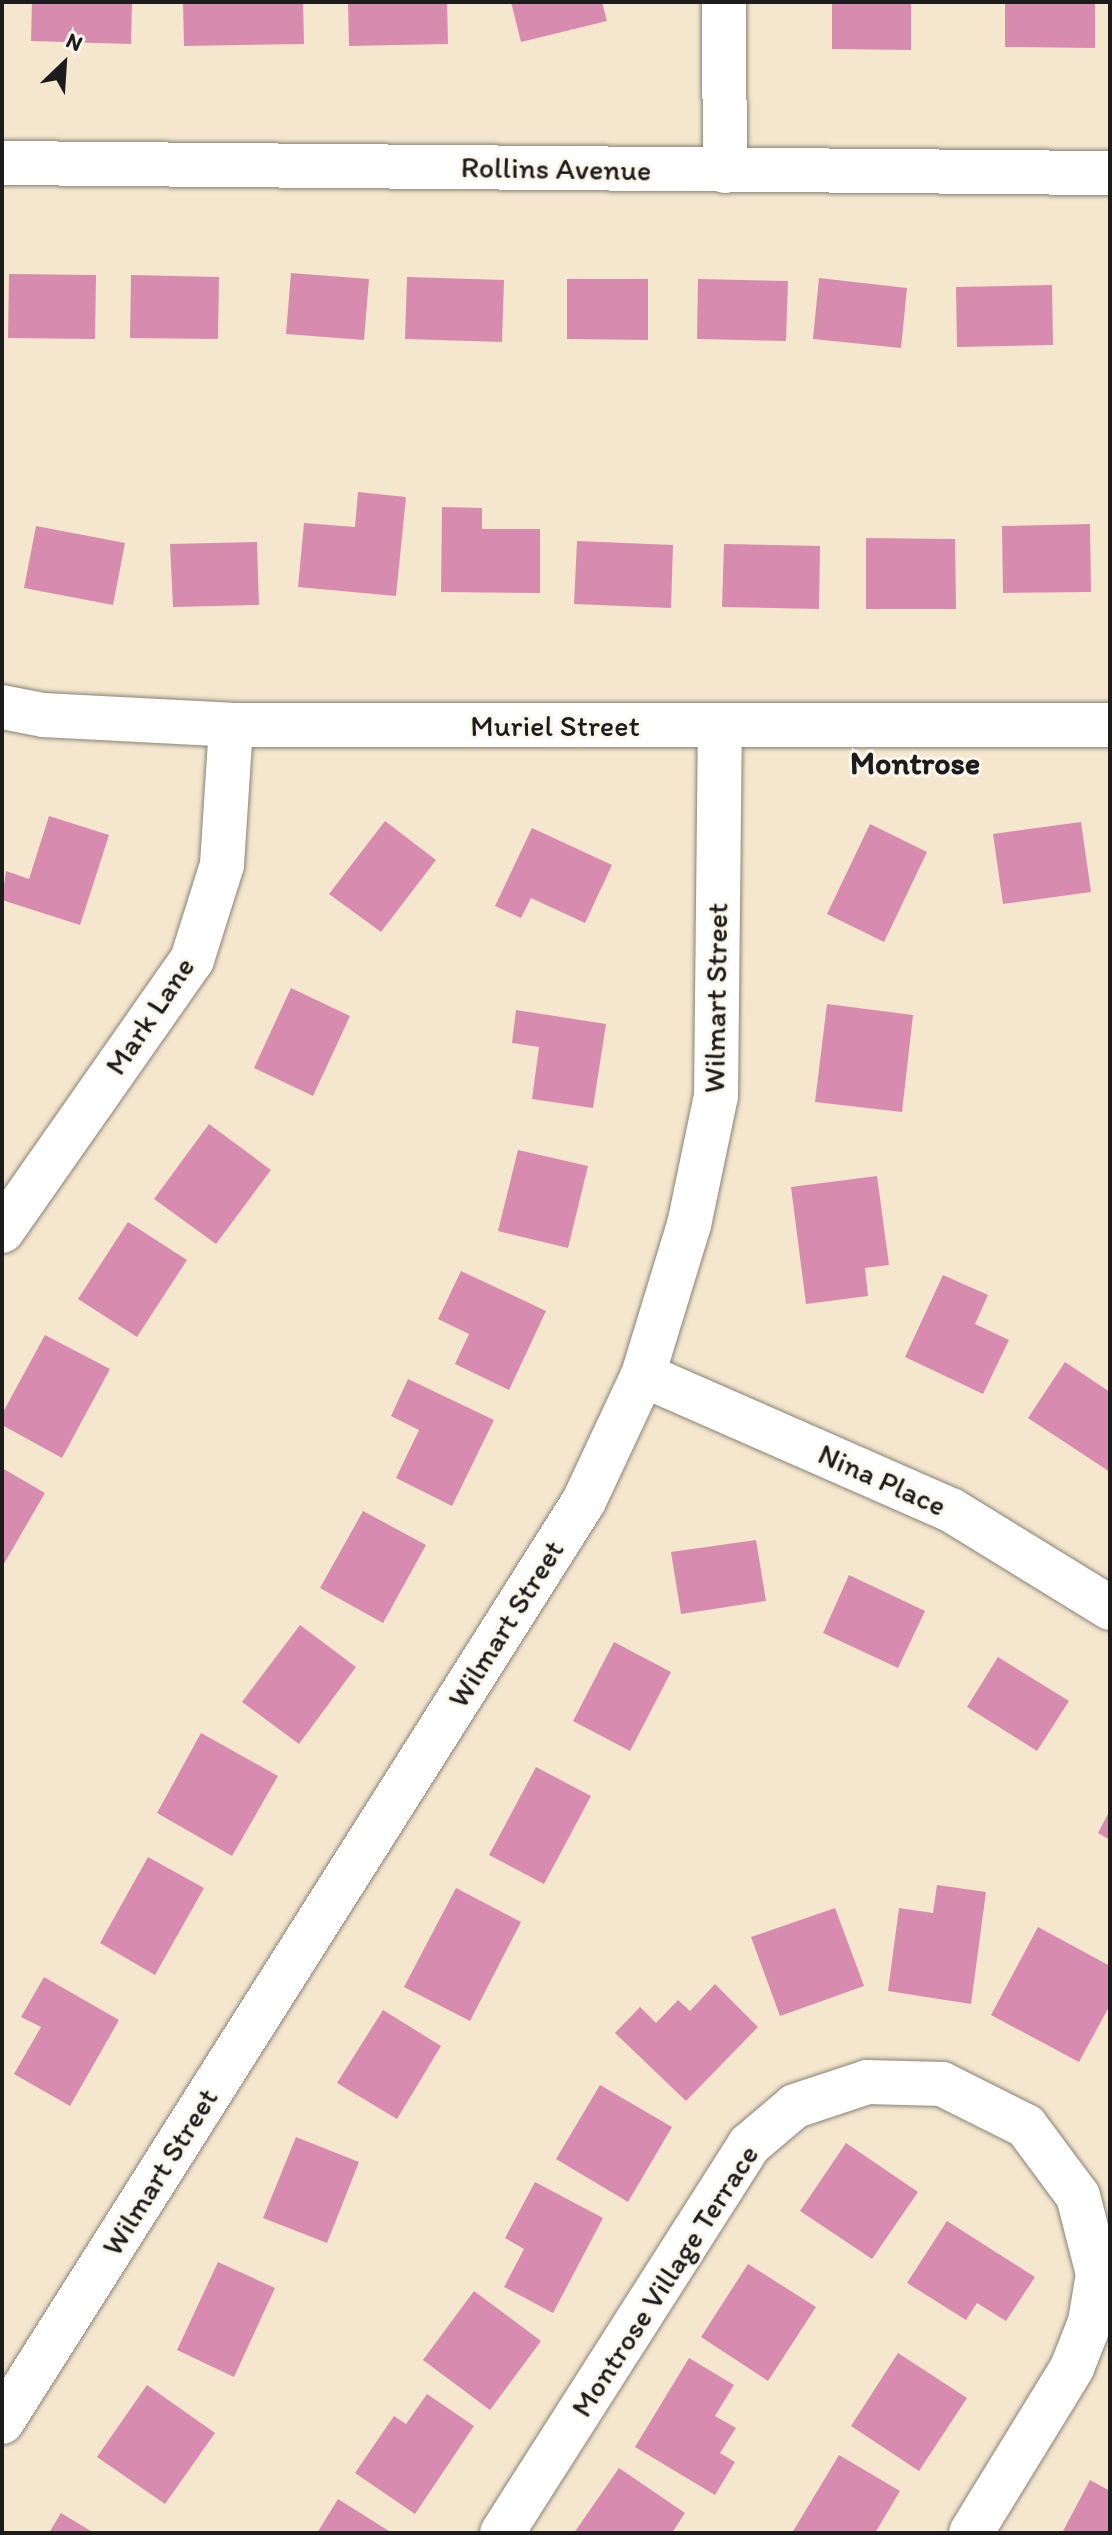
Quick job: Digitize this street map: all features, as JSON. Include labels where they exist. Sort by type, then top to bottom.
[{"type":"street","points":[[724,2],[725,171]]},
{"type":"street","name":"Rollins Avenue","points":[[2,163],[1110,173]]},
{"type":"street","name":"Muriel Street","points":[[2,707],[43,715],[231,725],[1110,725]]},
{"type":"street","name":"Mark Lane","points":[[2,1231],[192,960],[222,865],[231,725]]},
{"type":"street","name":"Wilmart Street","points":[[2,2422],[584,1501],[643,1375],[689,1225],[716,1096],[720,727]]},
{"type":"street","name":"Nina Place","points":[[643,1375],[951,1510],[1110,1608]]},
{"type":"street","name":"Montrose Village Terrace","points":[[502,2533],[749,2145],[795,2106],[867,2082],[942,2084],[1026,2126],[1078,2196],[1098,2274],[1090,2322],[1072,2368],[971,2533]]},
{"type":"building","points":[[32,2],[132,2],[131,44],[31,41]]},
{"type":"building","points":[[183,2],[303,2],[304,44],[184,46]]},
{"type":"building","points":[[348,2],[447,2],[448,44],[349,46]]},
{"type":"building","points":[[511,2],[602,2],[607,21],[521,42]]},
{"type":"building","points":[[832,2],[911,2],[911,50],[832,49]]},
{"type":"building","points":[[1005,2],[1095,2],[1095,48],[1005,47]]},
{"type":"building","points":[[291,273],[369,279],[364,340],[286,334]]},
{"type":"building","points":[[9,274],[96,275],[95,339],[8,338]]},
{"type":"building","points":[[131,275],[219,277],[218,339],[130,338]]},
{"type":"building","points":[[407,277],[504,280],[502,342],[405,339]]},
{"type":"building","points":[[819,278],[907,288],[901,348],[813,339]]},
{"type":"building","points":[[567,279],[648,279],[648,340],[567,339]]},
{"type":"building","points":[[698,279],[788,281],[786,341],[697,339]]},
{"type":"building","points":[[1052,285],[1053,345],[957,347],[956,287]]},
{"type":"building","points":[[358,492],[406,497],[396,596],[298,587],[304,523],[355,527]]},
{"type":"building","points":[[442,507],[482,508],[482,529],[540,529],[540,593],[441,592]]},
{"type":"building","points":[[1090,524],[1091,592],[1003,593],[1002,526]]},
{"type":"building","points":[[36,526],[125,543],[113,605],[24,588]]},
{"type":"building","points":[[866,538],[955,539],[956,609],[866,609]]},
{"type":"building","points":[[577,541],[673,545],[671,608],[574,604]]},
{"type":"building","points":[[257,542],[259,605],[173,607],[170,544]]},
{"type":"building","points":[[724,544],[820,546],[819,609],[722,607]]},
{"type":"building","points":[[49,816],[109,835],[80,925],[2,900],[6,871],[29,879]]},
{"type":"building","points":[[385,821],[436,860],[381,932],[329,894]]},
{"type":"building","points":[[1081,822],[1091,892],[1003,904],[993,834]]},
{"type":"building","points":[[870,824],[927,852],[884,942],[827,914]]},
{"type":"building","points":[[532,828],[612,865],[585,923],[531,898],[521,918],[495,906]]},
{"type":"building","points":[[291,988],[350,1016],[313,1096],[254,1068]]},
{"type":"building","points":[[827,1004],[913,1015],[902,1112],[815,1102]]},
{"type":"building","points":[[516,1010],[606,1024],[593,1108],[532,1099],[539,1047],[512,1043]]},
{"type":"building","points":[[209,1124],[271,1170],[216,1244],[154,1199]]},
{"type":"building","points":[[518,1150],[588,1166],[568,1248],[498,1231]]},
{"type":"building","points":[[877,1176],[889,1265],[865,1268],[868,1296],[806,1304],[791,1187]]},
{"type":"building","points":[[128,1222],[187,1260],[137,1337],[78,1299]]},
{"type":"building","points":[[461,1271],[546,1311],[509,1390],[455,1364],[469,1334],[438,1319]]},
{"type":"building","points":[[943,1275],[988,1295],[975,1324],[1009,1340],[983,1394],[905,1357]]},
{"type":"building","points":[[45,1335],[110,1369],[62,1458],[2,1425],[2,1414]]},
{"type":"building","points":[[1065,1362],[1110,1392],[1110,1472],[1028,1418]]},
{"type":"building","points":[[408,1379],[494,1420],[452,1506],[396,1478],[419,1430],[391,1416]]},
{"type":"building","points":[[2,1468],[45,1493],[2,1567]]},
{"type":"building","points":[[363,1511],[426,1545],[383,1623],[320,1588]]},
{"type":"building","points":[[756,1540],[766,1601],[681,1614],[671,1552]]},
{"type":"building","points":[[849,1575],[925,1611],[898,1668],[823,1633]]},
{"type":"building","points":[[300,1625],[356,1667],[299,1744],[242,1702]]},
{"type":"building","points":[[614,1642],[671,1672],[630,1751],[573,1721]]},
{"type":"building","points":[[998,1657],[1069,1701],[1037,1751],[967,1707]]},
{"type":"building","points":[[201,1733],[278,1776],[232,1856],[157,1813]]},
{"type":"building","points":[[536,1767],[591,1796],[544,1884],[489,1855]]},
{"type":"building","points":[[1110,1810],[1110,1840],[1098,1833]]},
{"type":"building","points":[[148,1857],[204,1888],[155,1975],[100,1943]]},
{"type":"building","points":[[937,1885],[986,1892],[971,2004],[888,1991],[899,1908],[933,1913]]},
{"type":"building","points":[[456,1888],[521,1922],[470,2021],[404,1987]]},
{"type":"building","points":[[835,1908],[864,1986],[780,2016],[751,1937]]},
{"type":"building","points":[[1038,1927],[1110,1966],[1110,2005],[1079,2062],[991,2015]]},
{"type":"building","points":[[44,1977],[119,2020],[70,2106],[14,2074],[41,2027],[21,2017]]},
{"type":"building","points":[[715,1984],[758,2027],[686,2101],[615,2033],[640,2007],[656,2023],[678,2000],[690,2011]]},
{"type":"building","points":[[383,2010],[441,2046],[397,2119],[337,2083]]},
{"type":"building","points":[[600,2085],[672,2127],[628,2202],[556,2159]]},
{"type":"building","points":[[296,2137],[359,2162],[327,2243],[263,2218]]},
{"type":"building","points":[[846,2143],[918,2192],[872,2259],[800,2211]]},
{"type":"building","points":[[535,2182],[603,2218],[553,2313],[504,2287],[524,2249],[505,2238]]},
{"type":"building","points":[[947,2221],[1035,2277],[1006,2321],[977,2303],[966,2320],[907,2283]]},
{"type":"building","points":[[218,2262],[275,2288],[234,2377],[177,2350]]},
{"type":"building","points":[[748,2264],[816,2307],[768,2381],[701,2337]]},
{"type":"building","points":[[474,2291],[541,2341],[490,2410],[423,2360]]},
{"type":"building","points":[[898,2353],[967,2398],[919,2471],[851,2426]]},
{"type":"building","points":[[689,2358],[734,2385],[715,2416],[736,2428],[720,2453],[735,2462],[715,2495],[635,2447]]},
{"type":"building","points":[[147,2385],[215,2433],[165,2504],[97,2457]]},
{"type":"building","points":[[427,2394],[474,2426],[415,2514],[355,2473],[394,2416],[406,2424]]},
{"type":"building","points":[[839,2455],[900,2491],[875,2533],[792,2533]]},
{"type":"building","points":[[619,2468],[685,2513],[672,2533],[574,2533]]},
{"type":"building","points":[[1090,2480],[1110,2491],[1110,2533],[1062,2533]]},
{"type":"building","points":[[338,2499],[392,2533],[317,2533]]},
{"type":"building","points":[[61,2513],[94,2533],[49,2533]]},
{"type":"district","name":"Montrose","points":[[915,763]]}]
